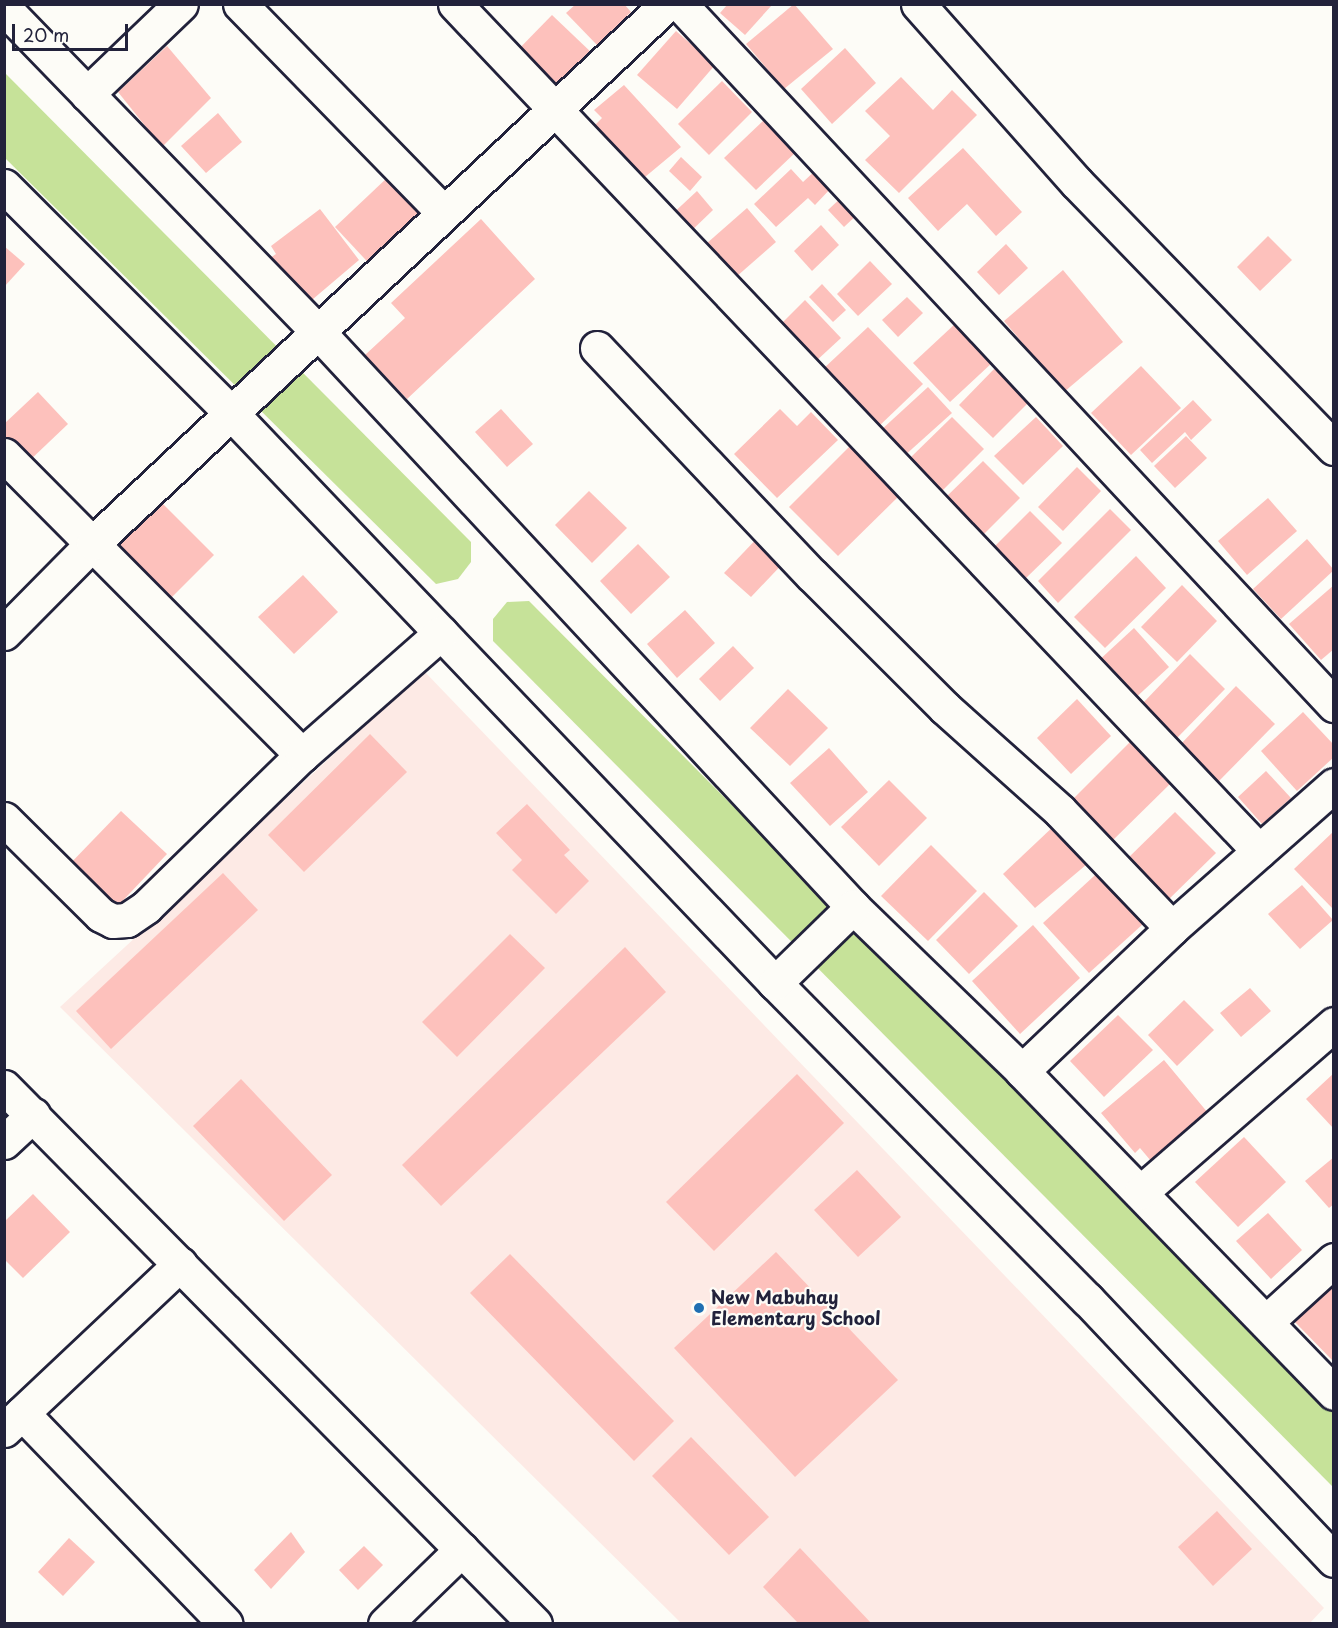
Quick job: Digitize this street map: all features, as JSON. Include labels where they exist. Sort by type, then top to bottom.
[{"type":"street","points":[[87,94],[181,4]]},
{"type":"street","points":[[240,4],[444,213]]},
{"type":"street","points":[[455,4],[1259,851]]},
{"type":"street","points":[[4,633],[93,543],[667,4]]},
{"type":"street","points":[[680,4],[1334,705]]},
{"type":"street","points":[[918,4],[1077,183],[1334,448]]},
{"type":"street","points":[[4,8],[319,333],[853,908],[1022,1071],[1334,1393]]},
{"type":"street","points":[[4,186],[232,414],[775,983],[1087,1299],[1334,1560]]},
{"type":"street","points":[[597,348],[812,574],[945,708],[1060,811],[1172,928]]},
{"type":"street","points":[[4,455],[302,755]]},
{"type":"street","points":[[4,819],[101,915],[113,921],[127,920],[146,907],[302,755],[441,633]]},
{"type":"street","points":[[1022,1071],[1172,928],[1334,785]]},
{"type":"street","points":[[775,983],[853,908]]},
{"type":"street","points":[[1141,1192],[1334,1024]]},
{"type":"street","points":[[4,1087],[535,1623]]},
{"type":"street","points":[[4,1142],[33,1115]]},
{"type":"street","points":[[1266,1322],[1334,1260]]},
{"type":"street","points":[[180,1264],[13,1422],[226,1623]]},
{"type":"street","points":[[385,1623],[462,1550]]},
{"type":"shaded area","name":"New Mabuhay Elementary School","points":[[424,671],[1324,1608],[1309,1624],[681,1623],[60,1007]]},
{"type":"green space","points":[[4,72],[471,542],[471,562],[458,579],[436,584],[5,158]]},
{"type":"green space","points":[[529,601],[1333,1409],[1333,1487],[493,641],[493,619],[507,602]]},
{"type":"building","points":[[576,4],[624,4],[631,12],[597,45],[566,13]]},
{"type":"building","points":[[794,4],[833,49],[784,89],[746,44]]},
{"type":"building","points":[[727,5],[772,5],[745,35],[720,13]]},
{"type":"building","points":[[552,15],[594,55],[553,98],[511,57]]},
{"type":"building","points":[[676,31],[715,65],[677,109],[637,75]]},
{"type":"building","points":[[167,46],[211,98],[162,147],[118,92]]},
{"type":"building","points":[[845,48],[876,83],[832,124],[801,89]]},
{"type":"building","points":[[901,77],[933,110],[952,90],[977,115],[899,193],[865,160],[890,136],[865,111]]},
{"type":"building","points":[[722,81],[752,112],[709,155],[678,124]]},
{"type":"building","points":[[624,85],[681,147],[645,177],[595,125],[602,118],[594,110]]},
{"type":"building","points":[[218,113],[242,142],[206,173],[181,146]]},
{"type":"building","points":[[766,118],[797,151],[756,190],[724,158]]},
{"type":"building","points":[[963,148],[1022,212],[996,236],[967,204],[938,231],[908,198]]},
{"type":"building","points":[[681,157],[702,177],[690,191],[669,171]]},
{"type":"building","points":[[791,169],[803,182],[817,169],[833,186],[815,205],[808,198],[776,227],[754,204]]},
{"type":"building","points":[[388,177],[430,222],[377,272],[335,227]]},
{"type":"building","points":[[697,191],[713,210],[686,236],[668,218]]},
{"type":"building","points":[[844,195],[860,212],[844,227],[828,210]]},
{"type":"building","points":[[747,208],[776,242],[736,277],[706,244]]},
{"type":"building","points":[[320,209],[359,260],[306,305],[267,260],[276,254],[271,246]]},
{"type":"building","points":[[481,219],[535,279],[407,399],[365,355],[405,318],[391,303]]},
{"type":"building","points":[[821,225],[839,245],[812,271],[794,251]]},
{"type":"building","points":[[1268,236],[1292,260],[1260,291],[1237,267]]},
{"type":"building","points":[[1006,244],[1028,268],[999,295],[977,272]]},
{"type":"building","points":[[4,246],[25,264],[4,287]]},
{"type":"building","points":[[870,261],[892,284],[858,316],[837,294]]},
{"type":"building","points":[[1063,270],[1123,342],[1064,392],[1004,321]]},
{"type":"building","points":[[822,284],[846,310],[833,322],[809,297]]},
{"type":"building","points":[[907,297],[923,313],[898,337],[882,320]]},
{"type":"building","points":[[805,300],[841,338],[815,362],[780,325]]},
{"type":"building","points":[[956,323],[993,362],[950,402],[913,363]]},
{"type":"building","points":[[868,327],[923,384],[877,428],[823,369]]},
{"type":"building","points":[[997,366],[1031,400],[993,438],[959,405]]},
{"type":"building","points":[[1141,366],[1181,408],[1131,455],[1091,413]]},
{"type":"building","points":[[928,387],[952,413],[903,457],[880,431]]},
{"type":"building","points":[[38,392],[68,424],[27,463],[4,439],[4,424]]},
{"type":"building","points":[[1193,400],[1212,420],[1191,440],[1185,432],[1152,463],[1140,450]]},
{"type":"building","points":[[501,409],[533,444],[507,467],[475,432]]},
{"type":"building","points":[[780,409],[797,426],[811,412],[838,440],[777,498],[734,454]]},
{"type":"building","points":[[952,417],[984,449],[940,493],[908,460]]},
{"type":"building","points":[[1036,417],[1063,446],[1023,485],[994,456]]},
{"type":"building","points":[[1186,436],[1207,458],[1175,488],[1154,466]]},
{"type":"building","points":[[850,446],[900,495],[838,556],[789,507]]},
{"type":"building","points":[[983,461],[1020,498],[982,536],[945,498]]},
{"type":"building","points":[[1077,467],[1101,491],[1063,531],[1038,507]]},
{"type":"building","points":[[589,491],[627,528],[592,563],[555,525]]},
{"type":"building","points":[[1268,498],[1297,531],[1247,575],[1218,541]]},
{"type":"building","points":[[160,501],[214,555],[169,600],[116,546]]},
{"type":"building","points":[[1110,509],[1131,530],[1058,603],[1038,581]]},
{"type":"building","points":[[1030,511],[1062,543],[1025,579],[994,547]]},
{"type":"building","points":[[763,532],[789,557],[751,597],[724,573]]},
{"type":"building","points":[[1307,539],[1334,570],[1281,619],[1253,589]]},
{"type":"building","points":[[638,544],[670,577],[631,614],[600,581]]},
{"type":"building","points":[[1136,556],[1166,588],[1105,648],[1074,617]]},
{"type":"building","points":[[303,575],[338,612],[294,654],[258,617]]},
{"type":"building","points":[[1182,585],[1217,621],[1177,662],[1141,627]]},
{"type":"building","points":[[1334,585],[1334,649],[1321,660],[1289,624]]},
{"type":"building","points":[[685,610],[715,643],[677,678],[647,644]]},
{"type":"building","points":[[1134,628],[1169,667],[1131,702],[1096,663]]},
{"type":"building","points":[[733,646],[754,668],[720,701],[699,679]]},
{"type":"building","points":[[1190,654],[1225,689],[1177,738],[1142,704]]},
{"type":"building","points":[[1236,686],[1275,724],[1218,782],[1180,745]]},
{"type":"building","points":[[788,689],[828,728],[790,766],[750,728]]},
{"type":"building","points":[[1077,699],[1111,736],[1071,774],[1037,738]]},
{"type":"building","points":[[1303,712],[1334,745],[1334,757],[1297,791],[1261,751]]},
{"type":"building","points":[[370,734],[407,772],[304,872],[268,835]]},
{"type":"building","points":[[1131,741],[1172,782],[1110,843],[1070,802]]},
{"type":"building","points":[[829,748],[868,792],[830,826],[790,783]]},
{"type":"building","points":[[1266,771],[1291,798],[1262,824],[1238,797]]},
{"type":"building","points":[[889,780],[927,818],[879,866],[841,827]]},
{"type":"building","points":[[527,804],[570,850],[564,855],[589,881],[556,914],[512,870],[522,860],[496,833]]},
{"type":"building","points":[[121,811],[167,854],[112,912],[65,869]]},
{"type":"building","points":[[1175,812],[1216,853],[1165,903],[1124,862]]},
{"type":"building","points":[[1056,824],[1093,859],[1035,908],[1003,874]]},
{"type":"building","points":[[1334,831],[1334,910],[1294,869]]},
{"type":"building","points":[[931,845],[977,891],[928,941],[881,896]]},
{"type":"building","points":[[1106,865],[1153,915],[1089,973],[1043,923]]},
{"type":"building","points":[[223,873],[258,910],[111,1049],[76,1011]]},
{"type":"building","points":[[1302,885],[1333,920],[1300,949],[1268,914]]},
{"type":"building","points":[[984,892],[1018,926],[969,974],[936,940]]},
{"type":"building","points":[[1033,925],[1080,978],[1020,1034],[972,981]]},
{"type":"building","points":[[510,934],[545,968],[457,1057],[422,1022]]},
{"type":"building","points":[[625,947],[666,992],[441,1206],[402,1165]]},
{"type":"building","points":[[1250,988],[1271,1011],[1241,1037],[1220,1013]]},
{"type":"building","points":[[1184,1000],[1214,1030],[1177,1066],[1148,1035]]},
{"type":"building","points":[[1118,1015],[1153,1050],[1104,1097],[1070,1061]]},
{"type":"building","points":[[1164,1060],[1208,1113],[1151,1161],[1140,1148],[1135,1153],[1101,1113]]},
{"type":"building","points":[[1334,1073],[1334,1129],[1306,1099]]},
{"type":"building","points":[[797,1074],[844,1123],[714,1251],[666,1202]]},
{"type":"building","points":[[241,1079],[332,1175],[284,1221],[193,1126]]},
{"type":"building","points":[[1244,1137],[1286,1182],[1238,1227],[1195,1182]]},
{"type":"building","points":[[1334,1157],[1334,1204],[1329,1208],[1305,1181]]},
{"type":"building","points":[[857,1170],[901,1217],[858,1257],[814,1210]]},
{"type":"building","points":[[33,1194],[70,1232],[23,1278],[4,1259],[4,1222]]},
{"type":"building","points":[[1268,1213],[1302,1250],[1271,1279],[1236,1241]]},
{"type":"building","points":[[776,1252],[898,1380],[795,1477],[674,1348]]},
{"type":"building","points":[[510,1254],[674,1421],[634,1461],[470,1293]]},
{"type":"building","points":[[1327,1281],[1334,1288],[1334,1362],[1290,1317]]},
{"type":"building","points":[[691,1437],[769,1517],[729,1555],[652,1476]]},
{"type":"building","points":[[1217,1511],[1252,1549],[1213,1586],[1178,1547]]},
{"type":"building","points":[[291,1532],[305,1552],[271,1589],[254,1570]]},
{"type":"building","points":[[69,1538],[95,1562],[63,1596],[38,1572]]},
{"type":"building","points":[[364,1546],[383,1565],[358,1590],[339,1570]]},
{"type":"building","points":[[800,1548],[872,1624],[799,1624],[763,1587]]},
{"type":"place","name":"New Mabuhay Elementary School","points":[[699,1308]]}]
